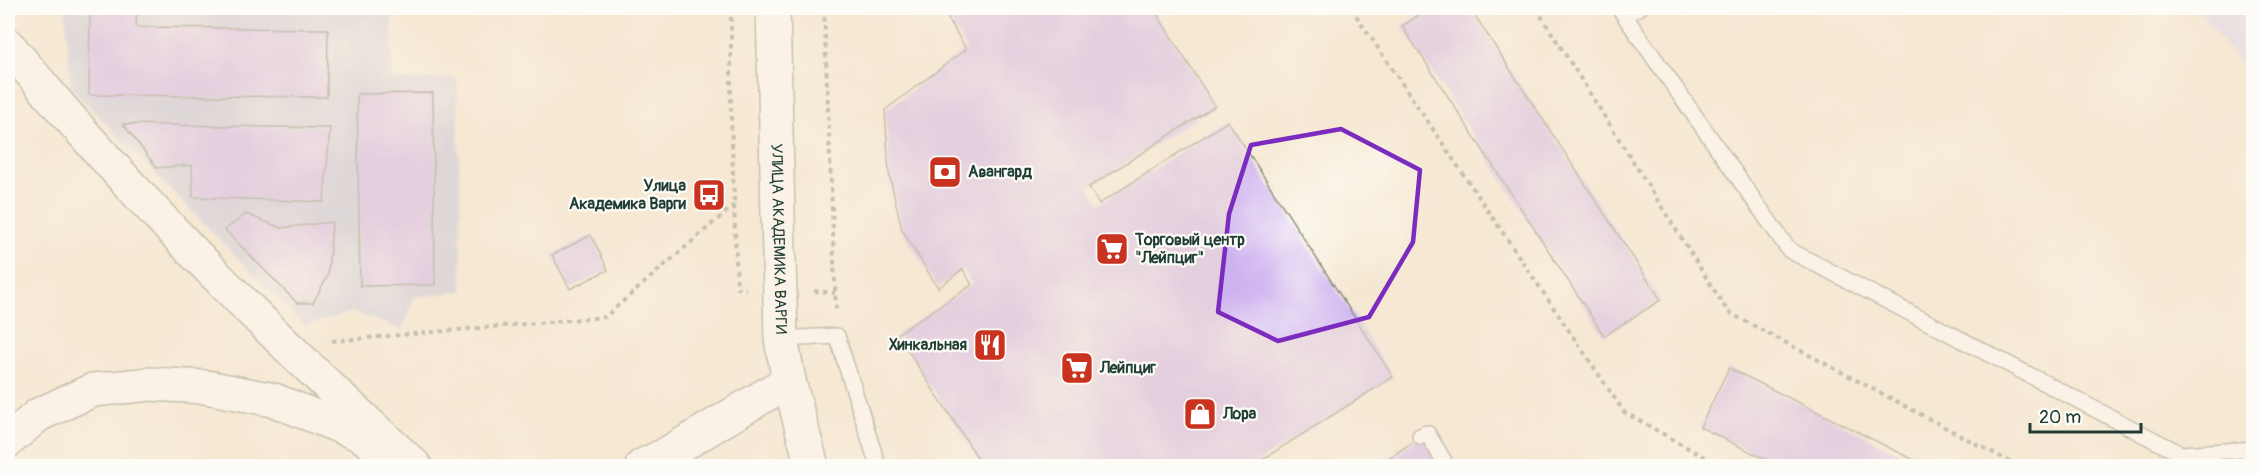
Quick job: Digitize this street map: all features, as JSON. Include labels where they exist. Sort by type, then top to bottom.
[{"type":"street","name":"УЛИЦА АКАДЕМИКА ВАРГИ","points":[[773,8],[781,339],[789,381],[812,466]]},
{"type":"street","points":[[8,45],[129,185],[246,308],[415,466]]},
{"type":"street","points":[[652,463],[789,381]]},
{"type":"street","points":[[8,441],[38,415],[93,390],[150,384],[206,387],[274,400],[361,435],[407,466]]},
{"type":"lane","points":[[1639,8],[1621,10],[1789,250],[2181,454],[2253,449]]},
{"type":"lane","points":[[781,339],[837,336],[878,466]]},
{"type":"lane","points":[[1420,436],[1427,433],[1447,466]]},
{"type":"path","points":[[731,8],[731,116],[737,288]]},
{"type":"path","points":[[824,8],[837,336]]},
{"type":"path","points":[[1351,8],[1624,412],[1720,466]]},
{"type":"path","points":[[1536,8],[1728,312],[2018,466]]},
{"type":"path","points":[[324,341],[605,317],[734,205]]},
{"type":"highlighted area","points":[[1341,129],[1420,170],[1413,242],[1369,317],[1278,341],[1218,312],[1229,214],[1251,145]]},
{"type":"shaded area","points":[[65,8],[392,8],[392,80],[457,78],[462,291],[415,297],[402,330],[353,312],[304,326],[71,88]]},
{"type":"shaded area","points":[[2196,8],[2253,8],[2253,79]]},
{"type":"building","points":[[90,8],[137,8],[136,27],[328,29],[327,97],[89,95]]},
{"type":"building","name":"Торговый центр \"Лейпциг\"","points":[[942,8],[1153,8],[1215,106],[1089,187],[1099,204],[1228,121],[1393,377],[1257,463],[1259,466],[983,466],[897,334],[972,285],[963,269],[938,288],[902,230],[889,174],[885,110],[966,49]]},
{"type":"building","points":[[1430,8],[1470,8],[1661,300],[1604,336],[1402,26]]},
{"type":"building","points":[[433,93],[435,285],[360,286],[357,94]]},
{"type":"building","points":[[123,124],[330,128],[324,202],[193,197],[192,165],[157,168]]},
{"type":"building","points":[[246,214],[281,228],[332,222],[328,275],[313,303],[297,303],[225,230]]},
{"type":"building","points":[[591,235],[608,270],[570,289],[552,255]]},
{"type":"building","points":[[1729,368],[1926,466],[1779,466],[1700,427]]},
{"type":"building","points":[[1427,433],[1447,466],[1376,466]]},
{"type":"place","name":"Авангард","points":[[945,172]]},
{"type":"place","name":"Улица Академика Варги","points":[[709,195]]},
{"type":"place","name":"Торговый центр \"Лейпциг\"","points":[[1112,249]]},
{"type":"place","name":"Хинкальная","points":[[990,345]]},
{"type":"place","name":"Лейпциг","points":[[1077,368]]},
{"type":"place","name":"Лора","points":[[1200,414]]}]
